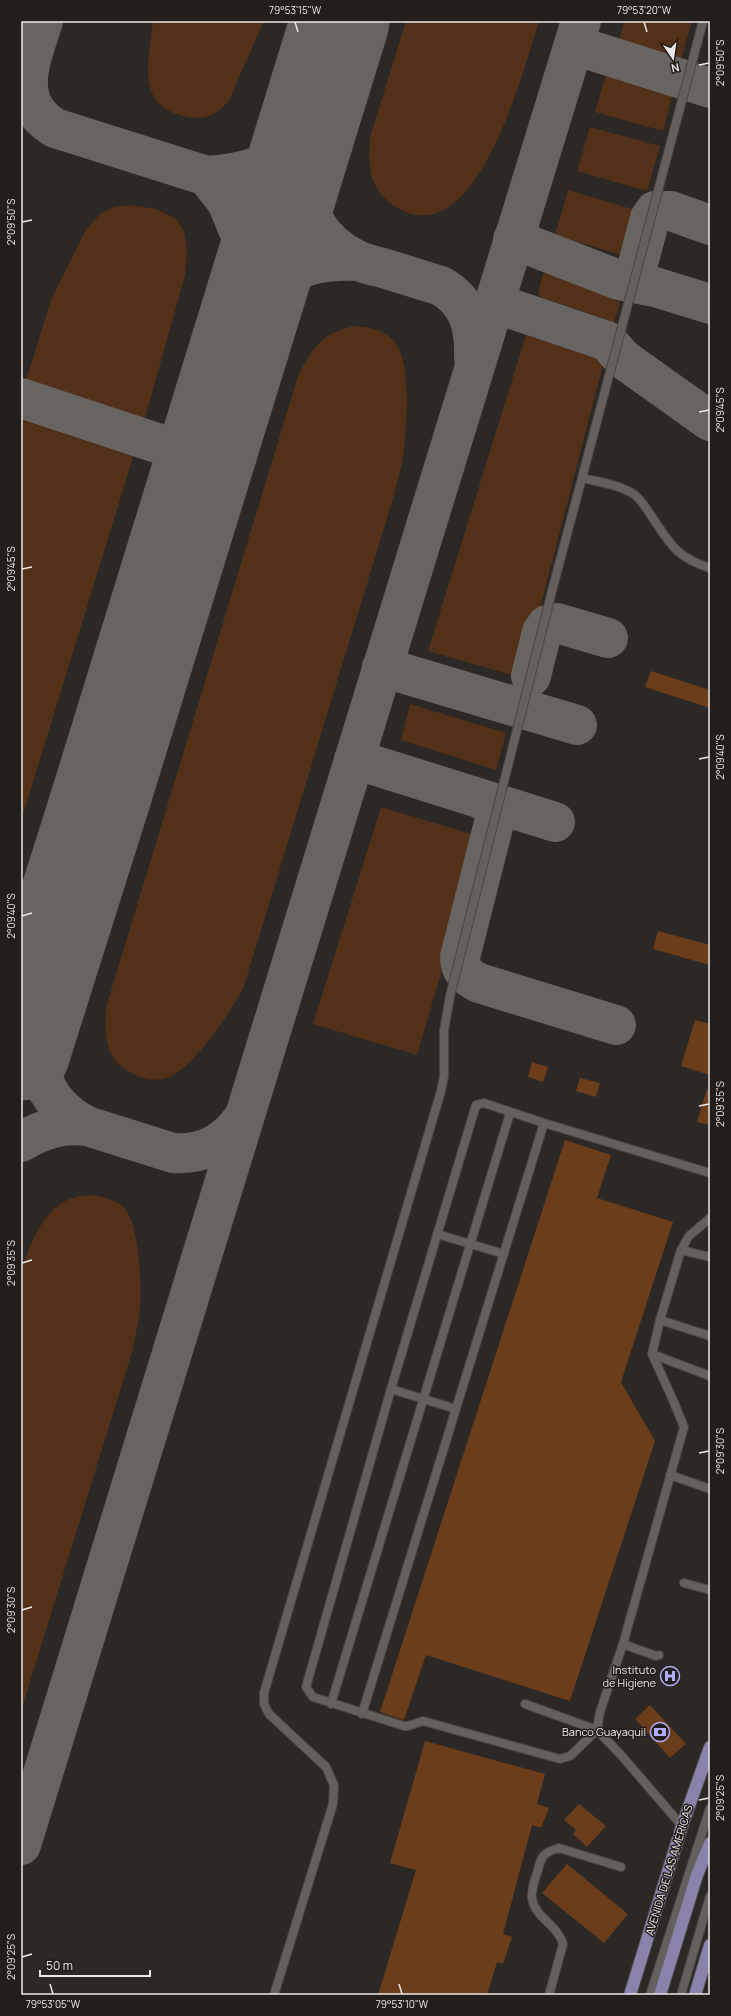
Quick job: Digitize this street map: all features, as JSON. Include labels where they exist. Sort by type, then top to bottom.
[{"type":"main road","name":"AVENIDA DE LAS AMÉRICAS","points":[[630,1995],[682,1826],[710,1747]]},
{"type":"main road","points":[[660,1995],[697,1875],[710,1843]]},
{"type":"main road","points":[[695,1995],[710,1945]]},
{"type":"lane","points":[[274,1995],[333,1804],[334,1785],[326,1767],[269,1714],[265,1709],[263,1699],[441,1091],[444,1076],[444,1031],[446,1014],[582,478],[703,21]]},
{"type":"lane","points":[[582,478],[633,494],[646,507],[673,548],[684,557],[710,568]]},
{"type":"lane","points":[[710,1173],[484,1104],[476,1105],[391,1389],[306,1686],[310,1695],[331,1704],[406,1726],[423,1721],[563,1759],[570,1756],[596,1730],[600,1712],[623,1644],[684,1427],[652,1354],[660,1320],[681,1250],[689,1236],[710,1218]]},
{"type":"lane","points":[[331,1704],[510,1113]]},
{"type":"lane","points":[[362,1714],[544,1123]]},
{"type":"lane","points":[[437,1234],[504,1254]]},
{"type":"lane","points":[[681,1250],[710,1257]]},
{"type":"lane","points":[[660,1320],[710,1336]]},
{"type":"lane","points":[[652,1354],[710,1376]]},
{"type":"lane","points":[[391,1389],[456,1408]]},
{"type":"lane","points":[[670,1475],[710,1489]]},
{"type":"lane","points":[[684,1583],[710,1590]]},
{"type":"lane","points":[[623,1644],[656,1656],[659,1655]]},
{"type":"lane","points":[[525,1704],[596,1730],[621,1755],[682,1826]]},
{"type":"lane","name":"AVENIDA DE LAS AMÉRICAS","points":[[650,1995],[710,1808]]},
{"type":"lane","points":[[549,1995],[563,1944],[555,1930],[534,1906],[532,1892],[541,1856],[549,1850],[559,1848],[621,1867]]},
{"type":"lane","points":[[681,1995],[710,1896]]},
{"type":"shaded area","points":[[153,21],[264,21],[231,97],[222,108],[214,114],[194,118],[171,112],[159,103],[152,93],[148,66]]},
{"type":"shaded area","points":[[406,21],[539,21],[521,79],[491,153],[471,185],[448,207],[422,216],[393,205],[385,198],[374,183],[371,175],[369,157],[370,137]]},
{"type":"shaded area","points":[[624,21],[692,21],[681,59],[619,42]]},
{"type":"shaded area","points":[[607,71],[674,90],[663,131],[595,112]]},
{"type":"shaded area","points":[[590,127],[660,146],[647,191],[577,171]]},
{"type":"shaded area","points":[[568,190],[642,212],[628,257],[555,235]]},
{"type":"shaded area","points":[[131,205],[156,209],[175,218],[184,231],[187,250],[185,275],[144,422],[25,384],[51,300],[85,231],[100,214],[114,207]]},
{"type":"shaded area","points":[[548,272],[620,302],[613,326],[609,320],[541,297],[538,293],[543,274]]},
{"type":"shaded area","points":[[354,326],[375,329],[389,336],[399,348],[403,360],[407,402],[406,429],[402,463],[392,502],[243,989],[213,1035],[194,1058],[175,1074],[157,1080],[147,1079],[128,1071],[113,1057],[106,1038],[105,1021],[107,1004],[298,376],[308,357],[319,343],[333,333]]},
{"type":"shaded area","points":[[526,335],[604,361],[522,678],[428,651]]},
{"type":"shaded area","points":[[21,415],[135,451],[21,821]]},
{"type":"shaded area","points":[[410,704],[506,733],[496,770],[401,740]]},
{"type":"shaded area","points":[[381,807],[481,837],[417,1055],[313,1024]]},
{"type":"shaded area","points":[[92,1195],[103,1197],[121,1205],[127,1212],[132,1223],[136,1238],[140,1270],[141,1299],[139,1314],[133,1349],[21,1711],[21,1272],[34,1238],[47,1217],[55,1208],[65,1201],[78,1196]]},
{"type":"building","points":[[651,671],[710,690],[710,708],[645,687]]},
{"type":"building","points":[[658,931],[710,945],[710,965],[653,949]]},
{"type":"building","points":[[695,1020],[710,1024],[710,1075],[681,1066]]},
{"type":"building","points":[[532,1062],[548,1067],[543,1082],[528,1077]]},
{"type":"building","points":[[580,1078],[600,1083],[596,1097],[576,1091]]},
{"type":"building","points":[[707,1089],[710,1089],[710,1125],[697,1122]]},
{"type":"building","points":[[565,1140],[611,1155],[597,1198],[673,1222],[621,1382],[655,1441],[570,1701],[426,1655],[404,1720],[380,1712]]},
{"type":"building","name":"Banco Guayaquil","points":[[650,1705],[686,1744],[670,1758],[635,1719]]},
{"type":"building","points":[[425,1741],[545,1774],[537,1804],[549,1808],[541,1828],[532,1825],[503,1934],[512,1937],[503,1964],[497,1962],[487,1995],[378,1995],[416,1870],[390,1863]]},
{"type":"building","points":[[579,1804],[606,1826],[587,1847],[573,1834],[576,1830],[564,1820]]},
{"type":"building","points":[[567,1864],[628,1914],[604,1943],[542,1893]]},
{"type":"taxiway","points":[[43,21],[30,65],[28,79],[29,93],[33,105],[41,117],[55,128],[207,176],[227,202],[260,282]]},
{"type":"taxiway","points":[[21,1845],[581,21]]},
{"type":"taxiway","points":[[574,45],[710,88]]},
{"type":"taxiway","points":[[302,146],[301,164],[305,197],[310,213],[317,227],[327,240],[341,251],[366,264],[441,286],[450,292],[458,300],[468,316],[473,336],[474,358]]},
{"type":"taxiway","points":[[207,176],[233,173],[256,167],[279,158],[302,146]]},
{"type":"taxiway","points":[[639,260],[650,218],[655,211],[671,211],[710,225]]},
{"type":"taxiway","points":[[513,239],[619,280],[655,287],[710,304]]},
{"type":"taxiway","points":[[246,326],[267,294],[290,274],[304,267],[319,263],[357,261]]},
{"type":"taxiway","points":[[494,303],[607,341],[623,359],[710,421]]},
{"type":"taxiway","points":[[21,398],[205,459]]},
{"type":"taxiway","points":[[531,676],[542,632],[547,625],[557,623],[608,638]]},
{"type":"taxiway","points":[[382,667],[577,725]]},
{"type":"taxiway","points":[[354,759],[555,822]]},
{"type":"taxiway","points":[[483,800],[492,806],[495,819],[460,957],[463,970],[468,976],[479,983],[616,1025]]},
{"type":"taxiway","points":[[36,1003],[35,1040],[37,1057],[41,1074],[47,1089],[57,1103],[70,1116],[87,1126]]},
{"type":"taxiway","points":[[21,1142],[45,1130],[61,1126],[78,1125],[87,1126],[173,1153],[184,1153],[203,1150],[220,1142],[228,1136],[242,1120]]},
{"type":"runway","points":[[21,1051],[103,791],[340,21]]},
{"type":"place","name":"Instituto de Higiene","points":[[670,1676]]},
{"type":"place","name":"Banco Guayaquil","points":[[660,1732]]}]
